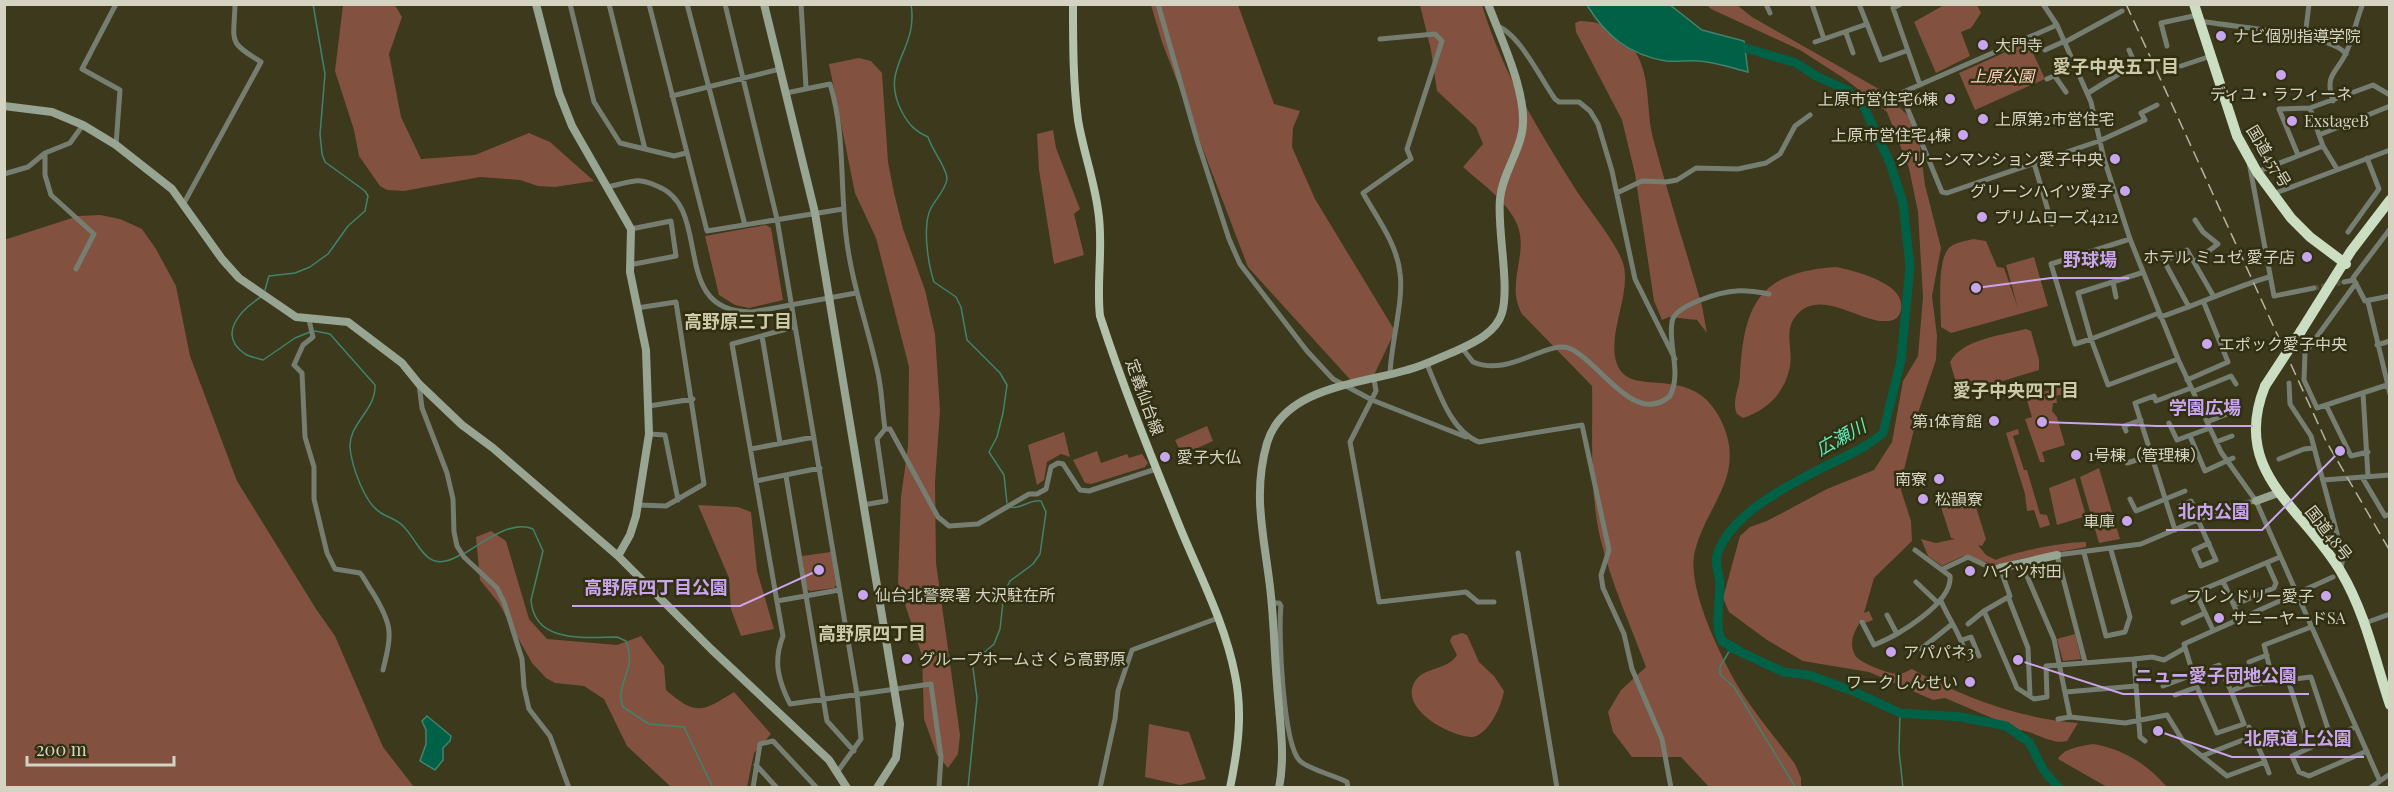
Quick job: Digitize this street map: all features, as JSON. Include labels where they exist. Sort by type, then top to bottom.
[{"type":"highway","name":"国道457号","points":[[2198,14],[2237,136],[2249,157],[2256,177],[2310,237],[2346,264]]},
{"type":"highway","points":[[2346,264],[2351,251],[2390,200]]},
{"type":"highway","points":[[2346,264],[2390,208]]},
{"type":"highway","name":"国道48号","points":[[2346,264],[2265,386],[2256,415],[2255,438],[2260,462],[2278,493],[2337,574],[2363,623],[2390,705]]},
{"type":"main road","name":"定義仙台線","points":[[1073,4],[1074,82],[1079,122],[1098,211],[1100,241],[1097,294],[1100,316],[1156,468],[1218,618],[1235,675],[1239,710],[1237,753],[1230,788]]},
{"type":"street","points":[[116,4],[82,69],[120,90],[116,145]]},
{"type":"street","points":[[184,203],[261,62],[239,48],[234,42],[236,4]]},
{"type":"street","points":[[536,4],[559,93],[572,126],[631,229],[629,265],[646,350],[649,434],[639,505],[630,535],[618,556]]},
{"type":"street","points":[[570,4],[594,102],[620,143],[674,156],[686,153]]},
{"type":"street","points":[[609,4],[645,148]]},
{"type":"street","points":[[649,4],[707,231],[843,208]]},
{"type":"street","points":[[687,4],[745,225]]},
{"type":"street","points":[[725,4],[745,77],[777,219],[857,694],[861,739],[838,771]]},
{"type":"street","points":[[764,4],[815,213],[831,298],[900,724],[896,758],[877,788]]},
{"type":"street","points":[[801,4],[807,87]]},
{"type":"street","points":[[1158,4],[1197,140],[1236,256],[1307,351],[1333,379],[1372,400],[1479,442],[1582,425],[1609,550],[1602,583],[1624,634],[1632,669],[1662,739],[1671,788]]},
{"type":"street","points":[[1279,788],[1281,756],[1272,603],[1258,503],[1267,444],[1282,416],[1303,402],[1345,385],[1374,379],[1426,363],[1462,348],[1490,330],[1502,313],[1500,198],[1522,134],[1524,121],[1514,78],[1488,4]]},
{"type":"street","points":[[1766,4],[1770,13]]},
{"type":"street","points":[[1812,4],[1824,39]]},
{"type":"street","points":[[1859,4],[1881,60],[1906,51]]},
{"type":"street","points":[[1901,4],[1893,8],[1906,51],[1920,85]]},
{"type":"street","points":[[2043,4],[2057,25],[2088,93],[2099,141],[2142,273],[2187,380],[2227,462],[2256,501],[2379,779]]},
{"type":"street","points":[[2305,37],[2309,4]]},
{"type":"street","points":[[2333,101],[2329,90],[2332,71],[2346,54],[2362,6]]},
{"type":"street","points":[[2045,50],[2122,11]]},
{"type":"street","points":[[2167,46],[2161,23],[2198,14],[2305,37],[2342,48],[2346,54]]},
{"type":"street","points":[[1815,42],[1867,24]]},
{"type":"street","points":[[2057,25],[1901,93],[1942,192],[1947,193],[2099,141],[2145,120],[2141,113],[2157,105]]},
{"type":"street","points":[[1496,26],[1502,28],[1520,47],[1555,99],[1559,102],[1579,102],[1590,111],[1602,134],[1635,279],[1676,361]]},
{"type":"street","points":[[1846,33],[1853,53]]},
{"type":"street","points":[[1380,39],[1435,34],[1443,41],[1407,149],[1411,159],[1363,193],[1393,249],[1401,274],[1390,351],[1390,374]]},
{"type":"street","points":[[2088,93],[2135,64],[2129,50]]},
{"type":"street","points":[[2181,66],[2211,56]]},
{"type":"street","points":[[2047,79],[2076,66]]},
{"type":"street","points":[[672,96],[780,69]]},
{"type":"street","points":[[2054,75],[2066,92]]},
{"type":"street","points":[[786,93],[830,84],[839,122],[843,208],[856,293],[878,372],[885,429],[877,439],[886,501],[863,505]]},
{"type":"street","points":[[2298,155],[2279,109],[2310,108],[2373,85],[2390,95]]},
{"type":"street","points":[[4,106],[52,111],[83,125],[116,145],[159,178],[184,203],[231,270],[265,297],[296,317],[310,323],[348,322],[402,363],[419,384],[462,425],[502,455],[618,556],[711,649],[830,760],[848,788]]},
{"type":"street","points":[[2319,135],[2390,106]]},
{"type":"street","points":[[2310,108],[2323,146],[2337,169]]},
{"type":"street","points":[[1617,193],[1642,181],[1677,180],[1696,168],[1738,169],[1766,163],[1780,154],[1795,126],[1810,115]]},
{"type":"street","points":[[4,174],[28,167],[45,153],[75,139],[83,125]]},
{"type":"street","points":[[2314,288],[2274,296],[2256,177],[2298,155],[2323,146]]},
{"type":"street","points":[[2273,194],[2390,150]]},
{"type":"street","points":[[45,153],[45,175],[51,195],[94,234],[76,269]]},
{"type":"street","points":[[2348,232],[2379,189],[2367,158]]},
{"type":"street","points":[[2034,163],[2052,224]]},
{"type":"street","points":[[608,187],[636,181],[666,189],[678,202],[701,282],[712,300],[720,307],[736,312],[752,312],[856,293]]},
{"type":"street","points":[[2194,262],[2218,244],[2204,232],[2195,220]]},
{"type":"street","points":[[629,265],[676,256],[671,221],[631,229]]},
{"type":"street","points":[[2390,229],[2353,278],[2368,302],[2377,345],[2387,370],[2387,385],[2390,394]]},
{"type":"street","points":[[2130,238],[2051,264],[2075,344],[2159,315],[2204,303],[2240,286],[2270,278]]},
{"type":"street","points":[[2189,307],[2163,261],[2187,250],[2214,297]]},
{"type":"street","points":[[2142,273],[2078,292],[2091,339],[2108,385],[2178,359]]},
{"type":"street","points":[[2113,282],[2116,297]]},
{"type":"street","points":[[2344,282],[2355,282]]},
{"type":"street","points":[[2355,282],[2305,353],[2304,380],[2317,408],[2387,385]]},
{"type":"street","points":[[1462,348],[1473,362],[1494,366],[1516,363],[1557,347],[1570,348],[1581,355],[1627,397],[1642,403],[1659,402],[1670,396],[1676,375],[1671,324],[1676,313],[1727,292],[1769,294]]},
{"type":"street","points":[[2368,302],[2390,296]]},
{"type":"street","points":[[637,308],[676,303],[693,399],[704,484],[666,506],[639,505]]},
{"type":"street","points":[[2187,380],[2228,362],[2204,303]]},
{"type":"street","points":[[310,323],[313,336],[298,353],[294,365],[302,373],[305,437],[314,467],[316,511],[327,554],[335,569],[360,573],[383,608],[388,622],[390,642],[383,670]]},
{"type":"street","points":[[794,327],[732,344],[783,636],[777,653],[782,687],[790,704],[893,687],[931,684],[941,758],[939,788]]},
{"type":"street","points":[[762,336],[780,443]]},
{"type":"street","points":[[2377,345],[2390,341]]},
{"type":"street","points":[[1426,363],[1450,412],[1466,437]]},
{"type":"street","points":[[2175,530],[2140,420],[2132,404],[2154,396],[2156,401],[2231,376],[2236,384]]},
{"type":"street","points":[[1374,379],[1376,391],[1350,442],[1379,602],[1466,592],[1478,602],[1494,602]]},
{"type":"street","points":[[2163,686],[2194,675],[2219,665],[2244,724],[2217,733],[2197,687],[2194,675],[2184,644],[2337,574],[2343,556],[2311,436],[2290,404],[2289,383]]},
{"type":"street","points":[[419,384],[423,408],[447,473],[453,499],[454,532],[462,554],[497,588],[504,602],[522,659],[524,687],[529,709],[550,736],[569,788]]},
{"type":"street","points":[[2363,393],[2368,452],[2365,477],[2385,516],[2390,514]]},
{"type":"street","points":[[649,406],[693,399]]},
{"type":"street","points":[[2326,405],[2351,456],[2368,452]]},
{"type":"street","points":[[2169,423],[2177,440],[2190,436],[2232,412]]},
{"type":"street","points":[[2126,431],[2124,426],[2140,420]]},
{"type":"street","points":[[885,429],[890,429],[945,525],[978,524],[1029,494],[1037,494],[1046,489],[1051,467],[1058,463],[1063,464],[1080,490],[1089,491],[1156,468]]},
{"type":"street","points":[[649,434],[665,435],[678,500]]},
{"type":"street","points":[[2190,436],[2205,471],[2233,458]]},
{"type":"street","points":[[2216,442],[2232,436]]},
{"type":"street","points":[[751,449],[814,437]]},
{"type":"street","points":[[2279,459],[2304,449],[2314,448]]},
{"type":"street","points":[[2127,463],[2150,456]]},
{"type":"street","points":[[756,481],[820,468]]},
{"type":"street","points":[[2323,480],[2390,475]]},
{"type":"street","points":[[786,476],[827,721],[854,751]]},
{"type":"street","points":[[2130,499],[2136,511],[2185,491]]},
{"type":"street","points":[[1943,569],[1968,557],[1989,567],[2000,568],[2057,555],[2111,550],[2141,544],[2235,504],[2256,501],[2278,493]]},
{"type":"street","points":[[2180,506],[2191,501],[2200,519],[2216,560],[2201,566],[2194,550],[2209,543]]},
{"type":"street","points":[[1862,622],[1874,645],[1908,629],[1940,602],[1951,584],[1950,576],[1916,550]]},
{"type":"street","points":[[2085,553],[2106,636],[2125,632],[2130,617],[2111,550]]},
{"type":"street","points":[[1518,553],[1557,788]]},
{"type":"street","points":[[2057,555],[2085,662]]},
{"type":"street","points":[[2173,602],[2280,557]]},
{"type":"street","points":[[2021,562],[2054,639],[2061,663],[2070,717]]},
{"type":"street","points":[[2234,605],[2274,588],[2276,583],[2267,563]]},
{"type":"street","points":[[2000,568],[2028,648],[2030,696]]},
{"type":"street","points":[[2223,581],[2240,619]]},
{"type":"street","points":[[1916,582],[1940,602],[1962,640],[1965,652]]},
{"type":"street","points":[[777,601],[839,590]]},
{"type":"street","points":[[2196,593],[2212,628]]},
{"type":"street","points":[[1968,624],[1984,612],[2009,599]]},
{"type":"street","points":[[1272,603],[1279,603],[1281,606],[1283,684],[1293,751],[1303,763],[1331,773],[1347,782],[1348,788]]},
{"type":"street","points":[[1984,612],[2017,688],[2030,696],[2047,697],[2046,666],[2152,657],[2164,660],[2185,648]]},
{"type":"street","points":[[2183,623],[2205,613]]},
{"type":"street","points":[[2363,623],[2390,614]]},
{"type":"street","points":[[1887,615],[1897,634]]},
{"type":"street","points":[[1100,788],[1115,719],[1118,691],[1132,650],[1218,618]]},
{"type":"street","points":[[1921,649],[1952,625]]},
{"type":"street","points":[[2269,665],[2264,645],[2311,627]]},
{"type":"street","points":[[1962,640],[1971,637],[1980,656]]},
{"type":"street","points":[[2249,662],[2266,655]]},
{"type":"street","points":[[2134,659],[2140,737],[2145,741]]},
{"type":"street","points":[[2231,691],[2246,685],[2311,677],[2331,738]]},
{"type":"street","points":[[2288,680],[2310,748]]},
{"type":"street","points":[[2066,692],[2136,686]]},
{"type":"street","points":[[2175,696],[2197,687]]},
{"type":"street","points":[[2058,719],[2070,717],[2139,722],[2167,715],[2183,741],[2227,776],[2265,762]]},
{"type":"street","points":[[2249,727],[2269,773]]},
{"type":"street","points":[[2355,727],[2292,756],[2299,772],[2309,776],[2367,751]]},
{"type":"street","points":[[2202,756],[2253,736]]},
{"type":"street","points":[[753,788],[760,744],[773,741],[817,788]]},
{"type":"street","points":[[756,765],[777,788]]},
{"type":"street","points":[[2370,788],[2379,779],[2390,774]]},
{"type":"green space","points":[[343,5],[395,5],[402,17],[389,54],[401,117],[421,159],[475,155],[529,133],[550,142],[594,181],[555,187],[538,186],[520,180],[480,177],[404,191],[387,190],[380,186],[359,156],[354,130],[335,71]]},
{"type":"green space","points":[[1151,5],[1238,5],[1274,104],[1300,111],[1293,128],[1292,147],[1315,199],[1395,331],[1374,375],[1356,386],[1248,267],[1162,42]]},
{"type":"green space","points":[[1420,5],[1482,5],[1500,54],[1523,100],[1576,190],[1620,255],[1625,276],[1614,346],[1615,358],[1620,370],[1640,381],[1684,387],[1699,394],[1713,407],[1724,427],[1730,461],[1727,476],[1695,551],[1693,565],[1695,582],[1713,637],[1729,670],[1750,704],[1795,764],[1801,778],[1801,787],[1709,787],[1681,757],[1632,757],[1613,732],[1608,712],[1621,690],[1646,667],[1615,587],[1600,537],[1594,500],[1592,386],[1522,314],[1517,302],[1516,290],[1521,244],[1519,232],[1515,220],[1505,205],[1463,167],[1483,144],[1476,127],[1437,91],[1431,50]]},
{"type":"green space","points":[[1707,5],[1737,5],[1752,17],[1886,93],[1909,117],[1919,140],[1925,185],[1941,248],[1932,296],[1937,336],[1936,360],[1918,413],[1902,478],[1901,490],[1911,521],[1912,541],[1874,578],[1864,613],[1869,611],[1873,620],[1865,623],[1862,619],[1857,627],[1852,641],[1855,655],[1875,668],[1895,674],[1912,669],[1951,689],[2014,712],[2078,723],[2067,741],[2050,740],[2020,730],[1945,698],[1933,700],[1869,672],[1803,661],[1767,640],[1729,612],[1723,598],[1740,536],[1750,527],[1767,521],[1827,489],[1874,470],[1892,442],[1903,381],[1918,356],[1923,297],[1918,212],[1909,168],[1887,112],[1845,79],[1800,50],[1711,9]]},
{"type":"green space","points":[[1944,5],[1977,5],[1981,13],[1971,28],[1961,32],[1970,56],[1936,73],[1914,22]]},
{"type":"green space","points":[[1580,21],[1598,23],[1619,33],[1631,45],[1641,63],[1653,138],[1702,306],[1707,333],[1697,320],[1669,317],[1662,320],[1654,301],[1635,174],[1622,120],[1576,32],[1575,23]]},
{"type":"green space","name":"上原公園","points":[[2028,42],[2045,79],[1975,110],[1959,73]]},
{"type":"green space","points":[[859,58],[871,61],[882,73],[888,162],[894,193],[903,229],[925,290],[935,334],[940,411],[935,482],[936,563],[960,735],[958,754],[948,768],[937,755],[924,719],[922,656],[898,583],[901,497],[908,446],[909,367],[876,238],[855,193],[829,64]]},
{"type":"green space","points":[[1053,130],[1056,148],[1080,209],[1074,214],[1084,255],[1054,264],[1039,170],[1037,134]]},
{"type":"green space","points":[[100,215],[120,219],[142,229],[156,249],[176,286],[190,356],[237,481],[335,636],[383,747],[414,787],[5,787],[4,240],[78,216]]},
{"type":"green space","points":[[766,225],[771,228],[783,300],[749,308],[735,305],[719,295],[705,236]]},
{"type":"green space","points":[[1973,239],[1986,241],[1997,267],[2004,268],[2018,308],[2006,265],[2034,257],[2048,306],[1951,333],[1941,327],[1940,285],[1946,253],[1952,245]]},
{"type":"green space","points":[[1836,267],[1868,276],[1890,287],[1897,294],[1901,303],[1899,315],[1894,320],[1885,321],[1827,305],[1804,308],[1795,317],[1790,329],[1791,360],[1784,384],[1767,405],[1743,418],[1737,414],[1735,409],[1742,349],[1752,310],[1761,295],[1774,284],[1790,276],[1811,270]]},
{"type":"green space","points":[[2026,329],[2031,331],[2039,360],[2039,370],[1976,389],[1961,388],[1955,379],[1950,362],[1956,354],[1984,339]]},
{"type":"green space","points":[[2073,383],[2073,391],[2056,396],[2057,403],[2053,403],[2052,411],[2057,417],[2065,445],[2042,452],[2045,462],[2040,462],[2025,419],[2032,417],[2026,397]]},
{"type":"green space","points":[[1207,426],[1213,441],[1182,455],[1175,440]]},
{"type":"green space","points":[[2018,429],[2019,434],[2013,436],[2024,470],[2027,470],[2040,514],[2047,515],[2050,525],[2040,528],[2034,510],[2027,511],[2025,494],[2006,433]]},
{"type":"green space","points":[[1064,432],[1070,457],[1061,454],[1047,462],[1044,480],[1037,485],[1028,445]]},
{"type":"green space","points":[[1097,451],[1101,463],[1127,454],[1129,458],[1142,454],[1148,463],[1145,467],[1091,484],[1085,483],[1073,460]]},
{"type":"green space","points":[[2099,468],[2120,539],[2099,543],[2080,477]]},
{"type":"green space","points":[[2075,478],[2086,516],[2057,525],[2049,488]]},
{"type":"green space","points":[[1971,491],[1986,539],[1982,546],[1978,545],[1986,555],[1996,560],[2067,543],[2086,542],[2086,547],[2020,559],[2000,566],[1963,556],[1942,566],[1928,556],[1921,539],[1936,543],[1955,539],[1951,538],[1939,501]]},
{"type":"green space","points":[[698,505],[738,507],[751,512],[757,571],[774,629],[741,636],[731,609],[729,578]]},
{"type":"green space","points":[[491,531],[506,541],[529,619],[547,639],[617,645],[641,636],[664,666],[666,690],[685,704],[699,708],[706,707],[734,692],[771,734],[754,753],[747,787],[671,787],[627,746],[604,699],[584,686],[555,683],[546,678],[532,663],[498,602],[480,580],[476,537]]},
{"type":"green space","points":[[831,552],[836,585],[834,588],[810,591],[807,589],[802,556]]},
{"type":"green space","points":[[1462,633],[1467,635],[1479,662],[1494,676],[1504,691],[1489,726],[1472,737],[1453,733],[1433,722],[1416,707],[1412,698],[1412,689],[1420,676],[1446,665],[1457,655],[1450,641],[1452,636]]},
{"type":"green space","points":[[2075,634],[2081,659],[2063,661],[2057,639]]},
{"type":"green space","points":[[1149,724],[1189,732],[1206,779],[1180,785],[1145,777]]},
{"type":"green space","points":[[2093,744],[2104,746],[2134,759],[2151,771],[2167,787],[2107,787],[2058,759],[2069,750]]},
{"type":"shaded area","points":[[1587,5],[1670,5],[1702,30],[1744,41],[1748,72],[1711,63],[1666,61],[1641,54],[1629,49],[1610,34]]},
{"type":"shaded area","points":[[427,716],[451,736],[450,741],[443,748],[443,760],[435,770],[420,761],[426,744],[426,730],[422,721]]},
{"type":"waterway","points":[[265,290],[269,276],[295,273],[310,267],[328,254],[348,226],[365,211],[368,196],[365,191],[325,162],[322,154],[320,134],[325,74],[313,4]]},
{"type":"waterway","points":[[911,4],[910,35],[896,70],[894,82],[896,96],[910,124],[928,137],[947,175],[943,190],[928,215],[926,234],[934,282],[956,297],[961,307],[967,340],[1000,373],[1007,385],[997,437],[989,452],[1004,475],[1007,503]]},
{"type":"waterway","name":"広瀬川","points":[[1731,648],[1738,650],[1722,641],[1718,628],[1720,583],[1718,552],[1736,525],[1763,502],[1794,483],[1862,448],[1883,433],[1901,360],[1910,266],[1903,203],[1890,163],[1863,105],[1847,90],[1816,76],[1796,63],[1735,45]]},
{"type":"waterway","points":[[261,297],[246,308],[232,330],[237,346],[245,354],[263,360],[295,338],[310,332]]},
{"type":"waterway","points":[[315,331],[330,334],[375,385],[372,402],[353,431],[350,448],[356,474],[369,501],[381,513],[401,524],[426,556],[432,560],[439,562],[460,555]]},
{"type":"waterway","points":[[968,788],[977,698],[973,668],[979,657],[994,644],[1000,629],[1004,593],[1010,581],[1033,564],[1040,554],[1046,512],[1041,501],[1010,507]]},
{"type":"waterway","points":[[465,553],[488,538],[507,530],[516,527],[533,529],[543,551],[531,600],[534,614],[541,624],[563,635],[617,637],[626,641],[629,660],[621,691],[623,707],[649,724],[684,727],[713,788]]},
{"type":"waterway","points":[[1731,648],[1720,667],[1720,674],[1734,687],[1796,788]]},
{"type":"waterway","name":"広瀬川","points":[[1732,648],[1783,672],[1809,675],[1855,692],[1900,713],[1961,717],[2006,726],[2029,742],[2044,771],[2059,788]]},
{"type":"waterway","points":[[1900,713],[1899,751],[1903,788]]},
{"type":"tunnel","points":[[2314,288],[2344,282]]},
{"type":"railway","points":[[2126,4],[2326,441],[2390,551]]},
{"type":"place","name":"ナビ個別指導学院","points":[[2221,36]]},
{"type":"place","name":"大門寺","points":[[1983,45]]},
{"type":"place","name":"ディユ・ラフィーネ","points":[[2281,75]]},
{"type":"place","name":"上原市営住宅6棟","points":[[1950,99]]},
{"type":"place","name":"上原第2市営住宅","points":[[1983,119]]},
{"type":"place","name":"ExstageB","points":[[2292,121]]},
{"type":"place","name":"上原市営住宅4棟","points":[[1963,135]]},
{"type":"place","name":"グリーンマンション愛子中央","points":[[2115,159]]},
{"type":"place","name":"グリーンハイツ愛子","points":[[2125,191]]},
{"type":"place","name":"プリムローズ4212","points":[[1982,217]]},
{"type":"place","name":"ホテル ミュゼ 愛子店","points":[[2307,257]]},
{"type":"place","name":"野球場","points":[[1976,288]]},
{"type":"place","name":"エポック愛子中央","points":[[2207,344]]},
{"type":"place","name":"第1体育館","points":[[1994,421]]},
{"type":"place","name":"学園広場","points":[[2042,422]]},
{"type":"place","name":"北内公園","points":[[2340,451]]},
{"type":"place","name":"1号棟（管理棟）","points":[[2076,455]]},
{"type":"place","name":"愛子大仏","points":[[1165,457]]},
{"type":"place","name":"南寮","points":[[1939,479]]},
{"type":"place","name":"松韻寮","points":[[1923,499]]},
{"type":"place","name":"車庫","points":[[2127,521]]},
{"type":"place","name":"高野原四丁目公園","points":[[819,570]]},
{"type":"place","name":"ハイツ村田","points":[[1970,571]]},
{"type":"place","name":"仙台北警察署 大沢駐在所","points":[[863,595]]},
{"type":"place","name":"フレンドリー愛子","points":[[2326,596]]},
{"type":"place","name":"サニーヤードSA","points":[[2219,618]]},
{"type":"place","name":"アパパネ3","points":[[1891,652]]},
{"type":"place","name":"グループホームさくら高野原","points":[[907,659]]},
{"type":"place","name":"ニュー愛子団地公園","points":[[2018,660]]},
{"type":"place","name":"ワークしんせい","points":[[1970,682]]},
{"type":"place","name":"北原道上公園","points":[[2158,731]]},
{"type":"district","name":"愛子中央五丁目","points":[[2116,67]]},
{"type":"district","name":"高野原三丁目","points":[[738,322]]},
{"type":"district","name":"愛子中央四丁目","points":[[2016,391]]},
{"type":"district","name":"高野原四丁目","points":[[872,634]]}]
